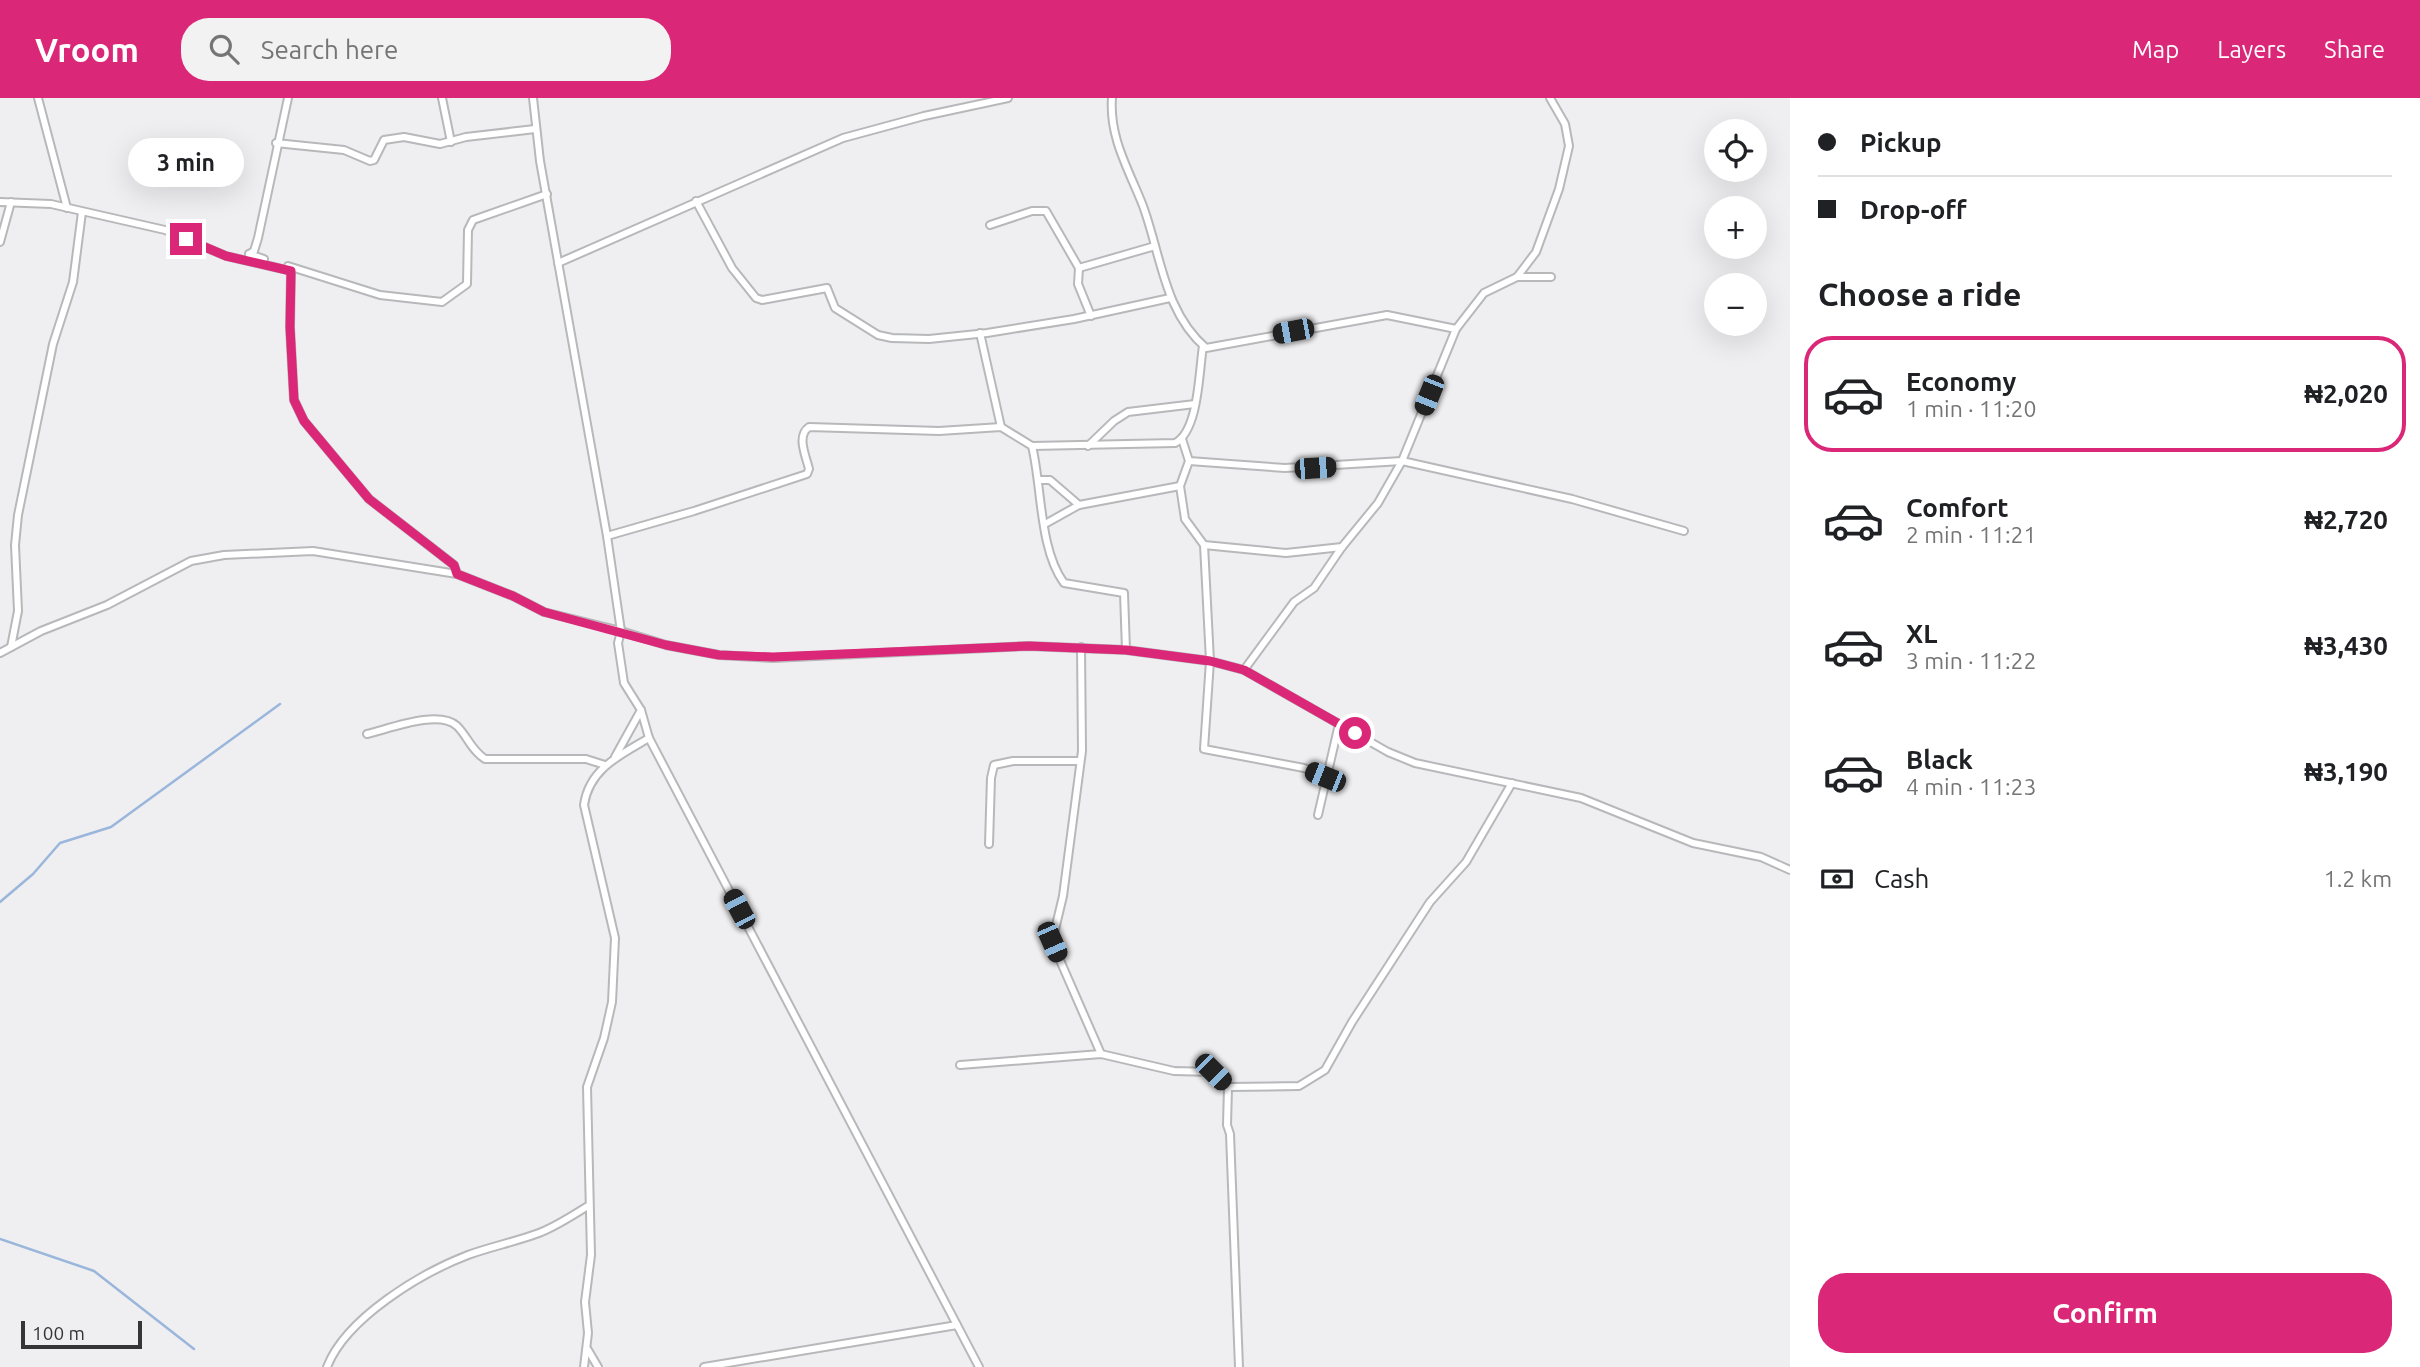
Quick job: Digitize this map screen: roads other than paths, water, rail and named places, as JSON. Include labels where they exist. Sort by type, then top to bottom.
[{"type":"street","points":[[38,98],[67,208]]},
{"type":"street","points":[[249,254],[254,251],[258,238],[288,98]]},
{"type":"street","points":[[442,98],[451,142]]},
{"type":"street","points":[[533,98],[535,129],[607,536],[621,631],[618,643],[624,683],[641,710],[649,738],[979,1367]]},
{"type":"street","points":[[558,262],[696,201],[768,173],[842,138],[924,116],[1008,98]]},
{"type":"street","points":[[1112,98],[1116,142],[1144,208],[1170,298],[1203,346],[1211,349],[1387,315],[1456,329]]},
{"type":"street","points":[[1517,277],[1536,252],[1545,232],[1570,146],[1565,124],[1550,98]]},
{"type":"street","points":[[276,144],[344,150],[370,162],[374,160],[384,140],[392,137],[440,144],[466,137],[535,129]]},
{"type":"street","points":[[226,256],[249,254],[380,295],[442,302],[467,284],[468,230],[473,220],[547,194]]},
{"type":"street","points":[[696,201],[732,268],[756,298],[762,300],[827,288],[835,308],[878,335],[929,339],[980,334],[1091,316],[1170,298]]},
{"type":"street","points":[[0,202],[51,204],[165,230],[226,256],[291,271],[290,327],[294,400],[304,421],[369,499],[454,565],[457,574]]},
{"type":"street","points":[[0,242],[11,202]]},
{"type":"street","points":[[990,225],[1032,211],[1046,211],[1079,268],[1078,284],[1091,316]]},
{"type":"street","points":[[11,647],[18,611],[15,545],[18,515],[52,344],[73,282],[82,212]]},
{"type":"street","points":[[1079,268],[1155,246]]},
{"type":"street","points":[[1244,670],[1294,602],[1321,580],[1342,547],[1378,503],[1402,461],[1456,329],[1484,293],[1517,277],[1551,277]]},
{"type":"street","points":[[980,334],[1001,426]]},
{"type":"street","points":[[607,536],[807,474],[809,469],[802,437],[803,431],[809,427],[939,431],[1001,426],[1032,446],[1175,443],[1182,439],[1192,423],[1203,346]]},
{"type":"street","points":[[1088,446],[1128,411],[1195,404]]},
{"type":"street","points":[[1182,439],[1189,461],[1180,486],[1185,519],[1204,545],[1210,661],[1204,749],[1304,768],[1325,777]]},
{"type":"street","points":[[1032,446],[1041,518],[1045,524],[1055,571],[1064,583],[1124,593],[1126,650]]},
{"type":"street","points":[[1189,461],[1285,468],[1402,461],[1572,499],[1684,531]]},
{"type":"street","points":[[1038,480],[1050,480],[1079,505]]},
{"type":"street","points":[[1045,524],[1079,505],[1180,486]]},
{"type":"street","points":[[1204,545],[1286,553],[1342,547]]},
{"type":"street","points":[[0,653],[41,631],[107,605],[191,561],[224,555],[313,551],[457,574],[513,596],[544,612],[666,645],[719,655],[773,657],[1029,646],[1126,650],[1210,661],[1244,670],[1388,752],[1415,763],[1581,798],[1693,843],[1760,857],[1790,870]]},
{"type":"street","points":[[1081,647],[1082,751],[1063,896],[1052,942],[1101,1054]]},
{"type":"street","points":[[615,759],[641,710]]},
{"type":"street","points":[[367,734],[434,719],[449,721],[457,727],[475,753],[485,759],[586,759],[605,765]]},
{"type":"street","points":[[1318,815],[1339,724]]},
{"type":"street","points":[[584,1367],[588,1350],[585,1301],[591,1255],[587,1087],[604,1038],[612,1002],[616,956],[615,938],[584,806],[586,791],[605,765],[649,738]]},
{"type":"street","points":[[989,844],[991,778],[995,765],[1013,761],[1080,761]]},
{"type":"street","points":[[960,1065],[1101,1054],[1174,1071],[1213,1072],[1228,1087],[1298,1086],[1325,1070],[1352,1022],[1430,902],[1466,862],[1512,783]]},
{"type":"street","points":[[1228,1087],[1227,1125],[1230,1134],[1239,1367]]},
{"type":"street","points":[[327,1367],[332,1354],[359,1323],[414,1281],[468,1255],[538,1234],[589,1206]]},
{"type":"street","points":[[704,1367],[957,1325]]},
{"type":"street","points":[[588,1350],[598,1367]]},
{"type":"waterway","points":[[0,902],[33,874],[60,843],[111,827],[280,704]]},
{"type":"waterway","points":[[0,1239],[94,1271],[194,1349]]}]
